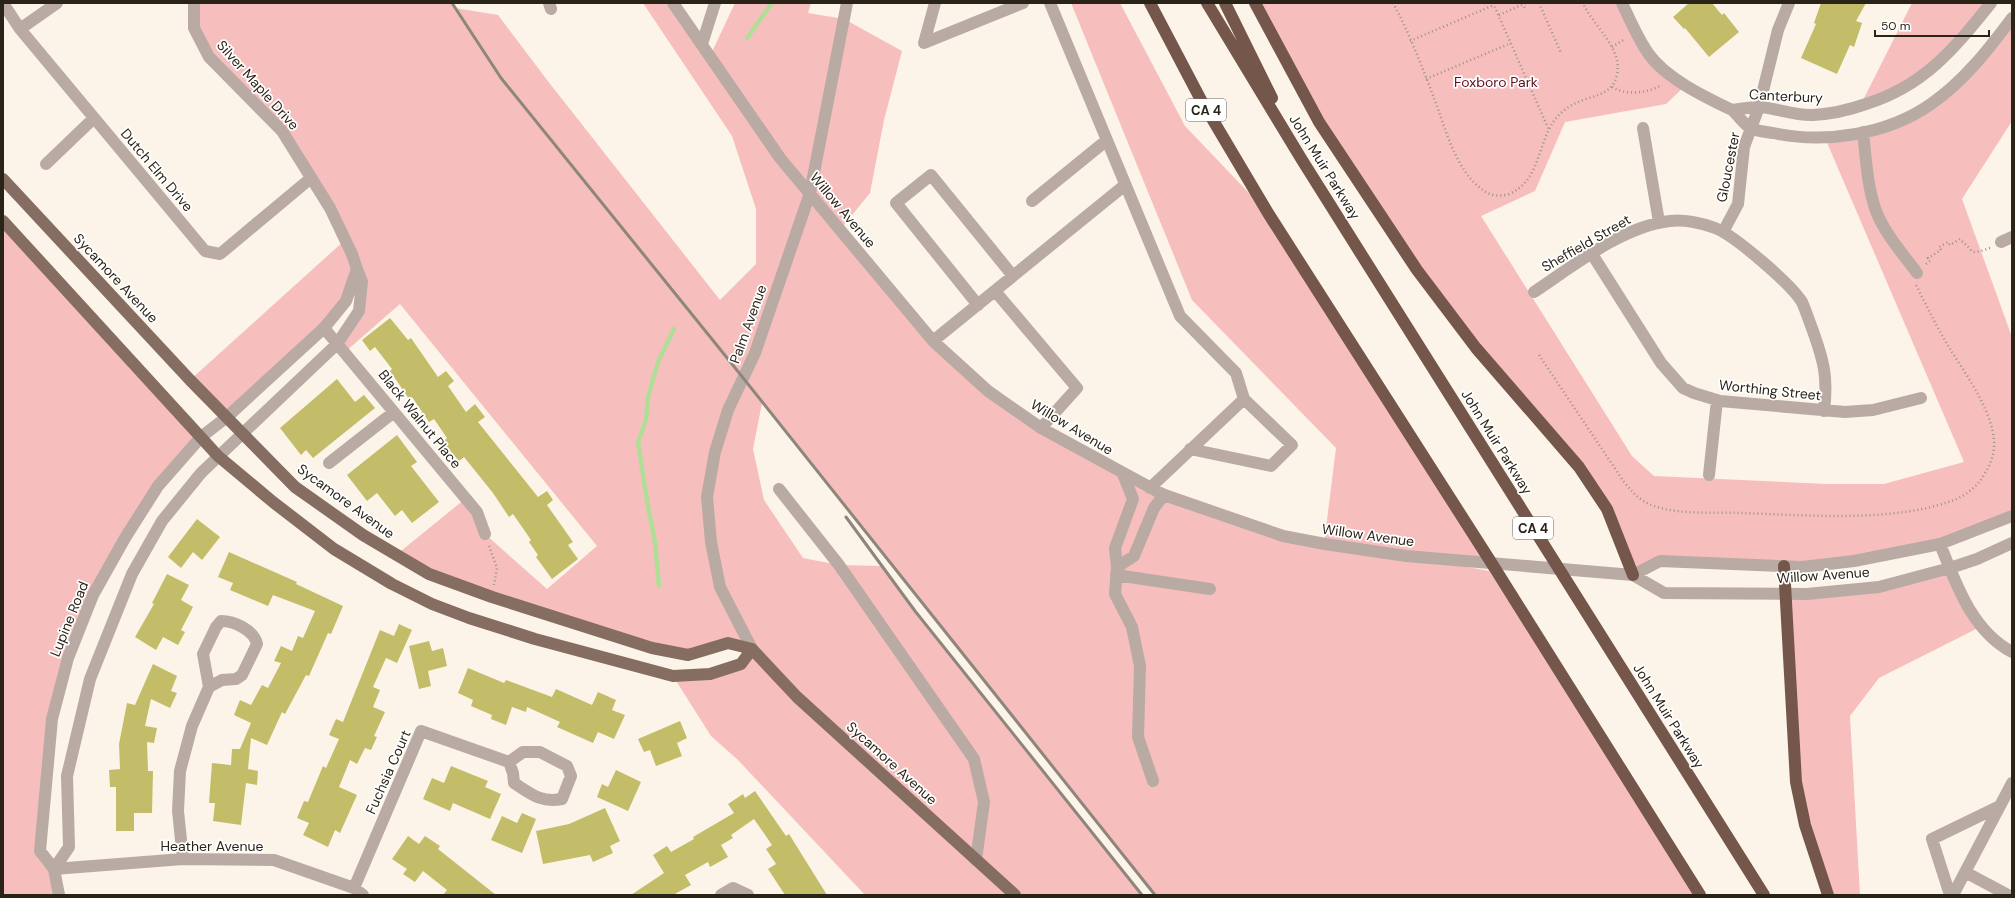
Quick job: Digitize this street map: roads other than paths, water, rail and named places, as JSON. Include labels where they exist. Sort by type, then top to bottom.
[{"type":"highway","name":"CA 4","points":[[1150,3],[1201,100],[1268,213],[1489,559],[1700,895]]},
{"type":"highway","name":"John Muir Parkway","points":[[1207,3],[1302,160],[1764,895]]},
{"type":"highway","points":[[1225,3],[1302,160]]},
{"type":"highway","points":[[1255,3],[1319,122],[1417,270],[1476,348],[1579,467],[1607,509],[1633,575]]},
{"type":"highway","points":[[1784,566],[1796,782],[1805,825],[1828,895]]},
{"type":"main road","name":"Sycamore Avenue","points":[[3,180],[295,487],[363,535],[429,574],[492,597],[652,648],[688,655],[728,643],[752,650],[797,698],[1015,895]]},
{"type":"main road","points":[[3,221],[218,456],[273,502],[334,549],[392,584],[432,604],[469,618],[535,639],[673,676],[710,674],[741,664],[752,650]]},
{"type":"street","name":"Dutch Elm Drive","points":[[3,3],[20,29],[205,251],[220,254],[311,178]]},
{"type":"street","points":[[20,29],[57,3]]},
{"type":"street","name":"Silver Maple Drive","points":[[194,3],[194,28],[209,57],[282,131],[330,208],[352,254],[362,282],[359,311],[338,344],[242,433]]},
{"type":"street","name":"Willow Avenue","points":[[673,3],[780,158],[933,341],[988,391],[1042,428],[1123,474],[1164,495],[1283,536],[1406,556],[1633,575],[1664,594],[1807,594],[1879,587],[1950,568],[1977,559],[2012,544]]},
{"type":"street","points":[[702,44],[715,3]]},
{"type":"street","name":"Palm Avenue","points":[[752,650],[720,587],[711,542],[707,497],[715,452],[728,410],[755,353],[810,193],[847,3]]},
{"type":"street","points":[[935,3],[924,44],[1023,3]]},
{"type":"street","points":[[1050,3],[1180,316],[1236,373],[1244,399],[1292,445],[1271,466],[1190,449]]},
{"type":"street","name":"Canterbury","points":[[1622,3],[1636,34],[1648,54],[1675,78],[1700,94],[1732,110],[1751,129]]},
{"type":"street","name":"Gloucester","points":[[1723,232],[1738,204],[1744,147],[1759,107],[1776,37],[1790,3]]},
{"type":"street","name":"Canterbury","points":[[1732,110],[1759,107],[1789,113],[1813,115],[1838,112],[1899,92],[1917,81],[1941,62],[1959,43],[1991,3]]},
{"type":"street","points":[[1751,129],[1802,138],[1825,138],[1863,132],[1888,125],[1929,105],[1949,90],[1983,56],[2012,18]]},
{"type":"street","points":[[46,164],[94,118]]},
{"type":"street","points":[[1643,128],[1659,222]]},
{"type":"street","points":[[1863,132],[1869,182],[1876,212],[1882,225],[1917,273]]},
{"type":"street","points":[[1032,201],[1107,140]]},
{"type":"street","points":[[978,305],[896,204],[908,194],[931,175],[1013,276]]},
{"type":"street","points":[[933,341],[1125,185]]},
{"type":"street","name":"Sheffield Street","points":[[1534,292],[1624,235],[1659,222],[1672,220],[1714,227],[1723,232],[1788,285],[1803,304],[1825,367],[1827,386],[1824,411]]},
{"type":"street","name":"Worthing Street","points":[[1592,254],[1672,377],[1683,388],[1717,400],[1845,412],[1873,410],[1921,398]]},
{"type":"street","points":[[227,417],[324,328],[346,301],[357,269]]},
{"type":"street","points":[[995,291],[1077,388],[1042,428]]},
{"type":"street","name":"Black Walnut Place","points":[[324,328],[477,512],[485,534]]},
{"type":"street","points":[[1150,488],[1244,399]]},
{"type":"street","points":[[1709,475],[1717,400]]},
{"type":"street","points":[[329,463],[394,412]]},
{"type":"street","name":"Lupine Road","points":[[59,895],[54,869],[40,851],[52,719],[68,658],[93,595],[125,538],[158,486],[201,437],[227,417]]},
{"type":"street","points":[[54,869],[69,847],[67,776],[90,679],[132,574],[162,521],[201,473],[242,433]]},
{"type":"street","points":[[1123,474],[1133,499],[1115,548],[1115,594],[1132,627],[1140,666],[1138,737],[1153,781]]},
{"type":"street","points":[[779,489],[839,565],[974,759],[984,802],[976,860]]},
{"type":"street","points":[[1116,571],[1134,556],[1154,508],[1164,495]]},
{"type":"street","name":"Willow Avenue","points":[[1633,575],[1660,561],[1802,567],[1854,561],[1940,544],[2012,516]]},
{"type":"street","points":[[1940,544],[1958,589],[1982,626],[1992,639],[2012,652]]},
{"type":"street","points":[[1116,571],[1210,589]]},
{"type":"street","points":[[183,859],[178,811],[180,771],[192,726],[209,687],[203,654],[216,627],[221,621],[227,621],[251,632],[256,638],[257,644],[242,675],[236,679],[222,680],[209,687]]},
{"type":"street","name":"Fuchsia Court","points":[[359,892],[421,731],[509,762]]},
{"type":"street","points":[[522,752],[540,752],[567,766],[571,776],[562,799],[550,801],[534,796],[514,783],[513,773],[509,762],[522,752]]},
{"type":"street","points":[[1951,895],[1965,872],[2012,783]]},
{"type":"street","points":[[1951,895],[1932,839],[2000,806]]},
{"type":"street","name":"Heather Avenue","points":[[54,869],[183,859],[274,860],[359,892]]},
{"type":"street","points":[[1965,872],[2008,895]]},
{"type":"street","points":[[721,895],[733,888],[748,895]]},
{"type":"waterway","points":[[747,38],[772,3]]},
{"type":"waterway","points":[[659,586],[655,542],[638,442],[646,420],[648,397],[658,362],[674,329]]},
{"type":"railway","points":[[452,3],[501,78],[728,359],[1155,895]]},
{"type":"railway","points":[[846,517],[915,611],[1142,895]]},
{"type":"park label","name":"Foxboro Park","points":[[1496,82]]}]
